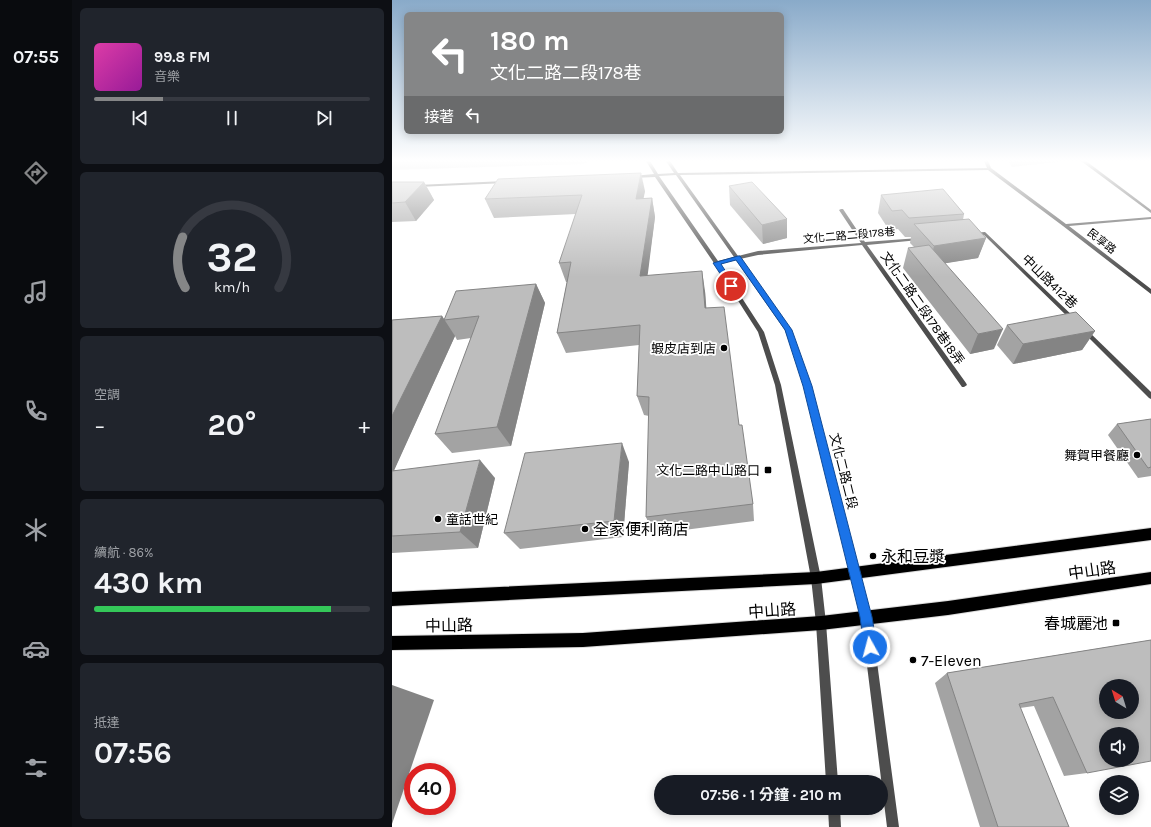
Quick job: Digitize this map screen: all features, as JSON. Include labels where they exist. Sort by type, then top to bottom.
[{"type":"main road","name":"中山路","points":[[392,599],[816,578],[1151,534]]},
{"type":"main road","name":"中山路","points":[[392,643],[583,640],[821,624],[866,617],[948,608],[1151,578]]},
{"type":"street","points":[[673,200],[717,263],[761,332],[778,385],[816,578],[821,624],[832,775]]},
{"type":"street","name":"文化二路二段","points":[[695,200],[788,330],[808,386],[866,617],[893,827]]},
{"type":"street","name":"民享路","points":[[1030,200],[1151,292]]},
{"type":"street","points":[[1134,200],[1151,212]]},
{"type":"street","name":"文化二路二段178巷18弄","points":[[842,210],[864,244],[964,385]]},
{"type":"street","points":[[1064,225],[1151,218]]},
{"type":"street","name":"中山路412巷","points":[[970,235],[984,233],[1151,396]]},
{"type":"street","name":"文化二路二段178巷","points":[[717,263],[758,253],[924,238]]},
{"type":"street","points":[[835,815],[836,827]]},
{"type":"building","points":[[392,200],[407,200],[405,202],[392,203]]},
{"type":"building","points":[[580,200],[652,200],[640,276],[702,271],[705,308],[724,307],[739,425],[742,425],[753,504],[646,517],[649,397],[637,396],[640,325],[557,333],[571,262],[559,263]]},
{"type":"building","points":[[741,200],[769,200],[787,219],[762,225]]},
{"type":"building","points":[[884,200],[952,200],[964,214],[909,218],[902,210],[892,211]]},
{"type":"building","points":[[969,219],[986,238],[934,246],[914,224]]},
{"type":"building","points":[[929,245],[1003,329],[978,334],[908,248]]},
{"type":"building","points":[[536,284],[497,427],[435,434],[479,316],[444,320],[456,291]]},
{"type":"building","points":[[1076,312],[1095,331],[1023,344],[1007,325]]},
{"type":"building","points":[[442,316],[392,416],[392,320]]},
{"type":"building","points":[[1151,419],[1151,467],[1148,468],[1117,424]]},
{"type":"building","points":[[622,443],[614,521],[504,533],[525,453]]},
{"type":"building","points":[[480,460],[460,532],[392,536],[392,471]]},
{"type":"building","points":[[1151,640],[1151,761],[1139,763],[1139,727],[1099,727],[1099,767],[1119,767],[1087,773],[1053,697],[1019,704],[1069,827],[998,827],[947,673]]},
{"type":"place","name":"蝦皮店到店","points":[[724,348]]},
{"type":"place","name":"舞賀甲餐廳","points":[[1137,455]]},
{"type":"place","name":"文化二路中山路口","points":[[768,470]]},
{"type":"place","name":"童話世紀","points":[[438,519]]},
{"type":"place","name":"全家便利商店","points":[[585,529]]},
{"type":"place","name":"永和豆漿","points":[[873,556]]},
{"type":"place","name":"春城麗池","points":[[1116,623]]},
{"type":"place","name":"7-Eleven","points":[[913,660]]},
{"type":"route","points":[[731,286],[717,263],[738,258],[788,330],[808,386],[866,617],[870,647]]}]
